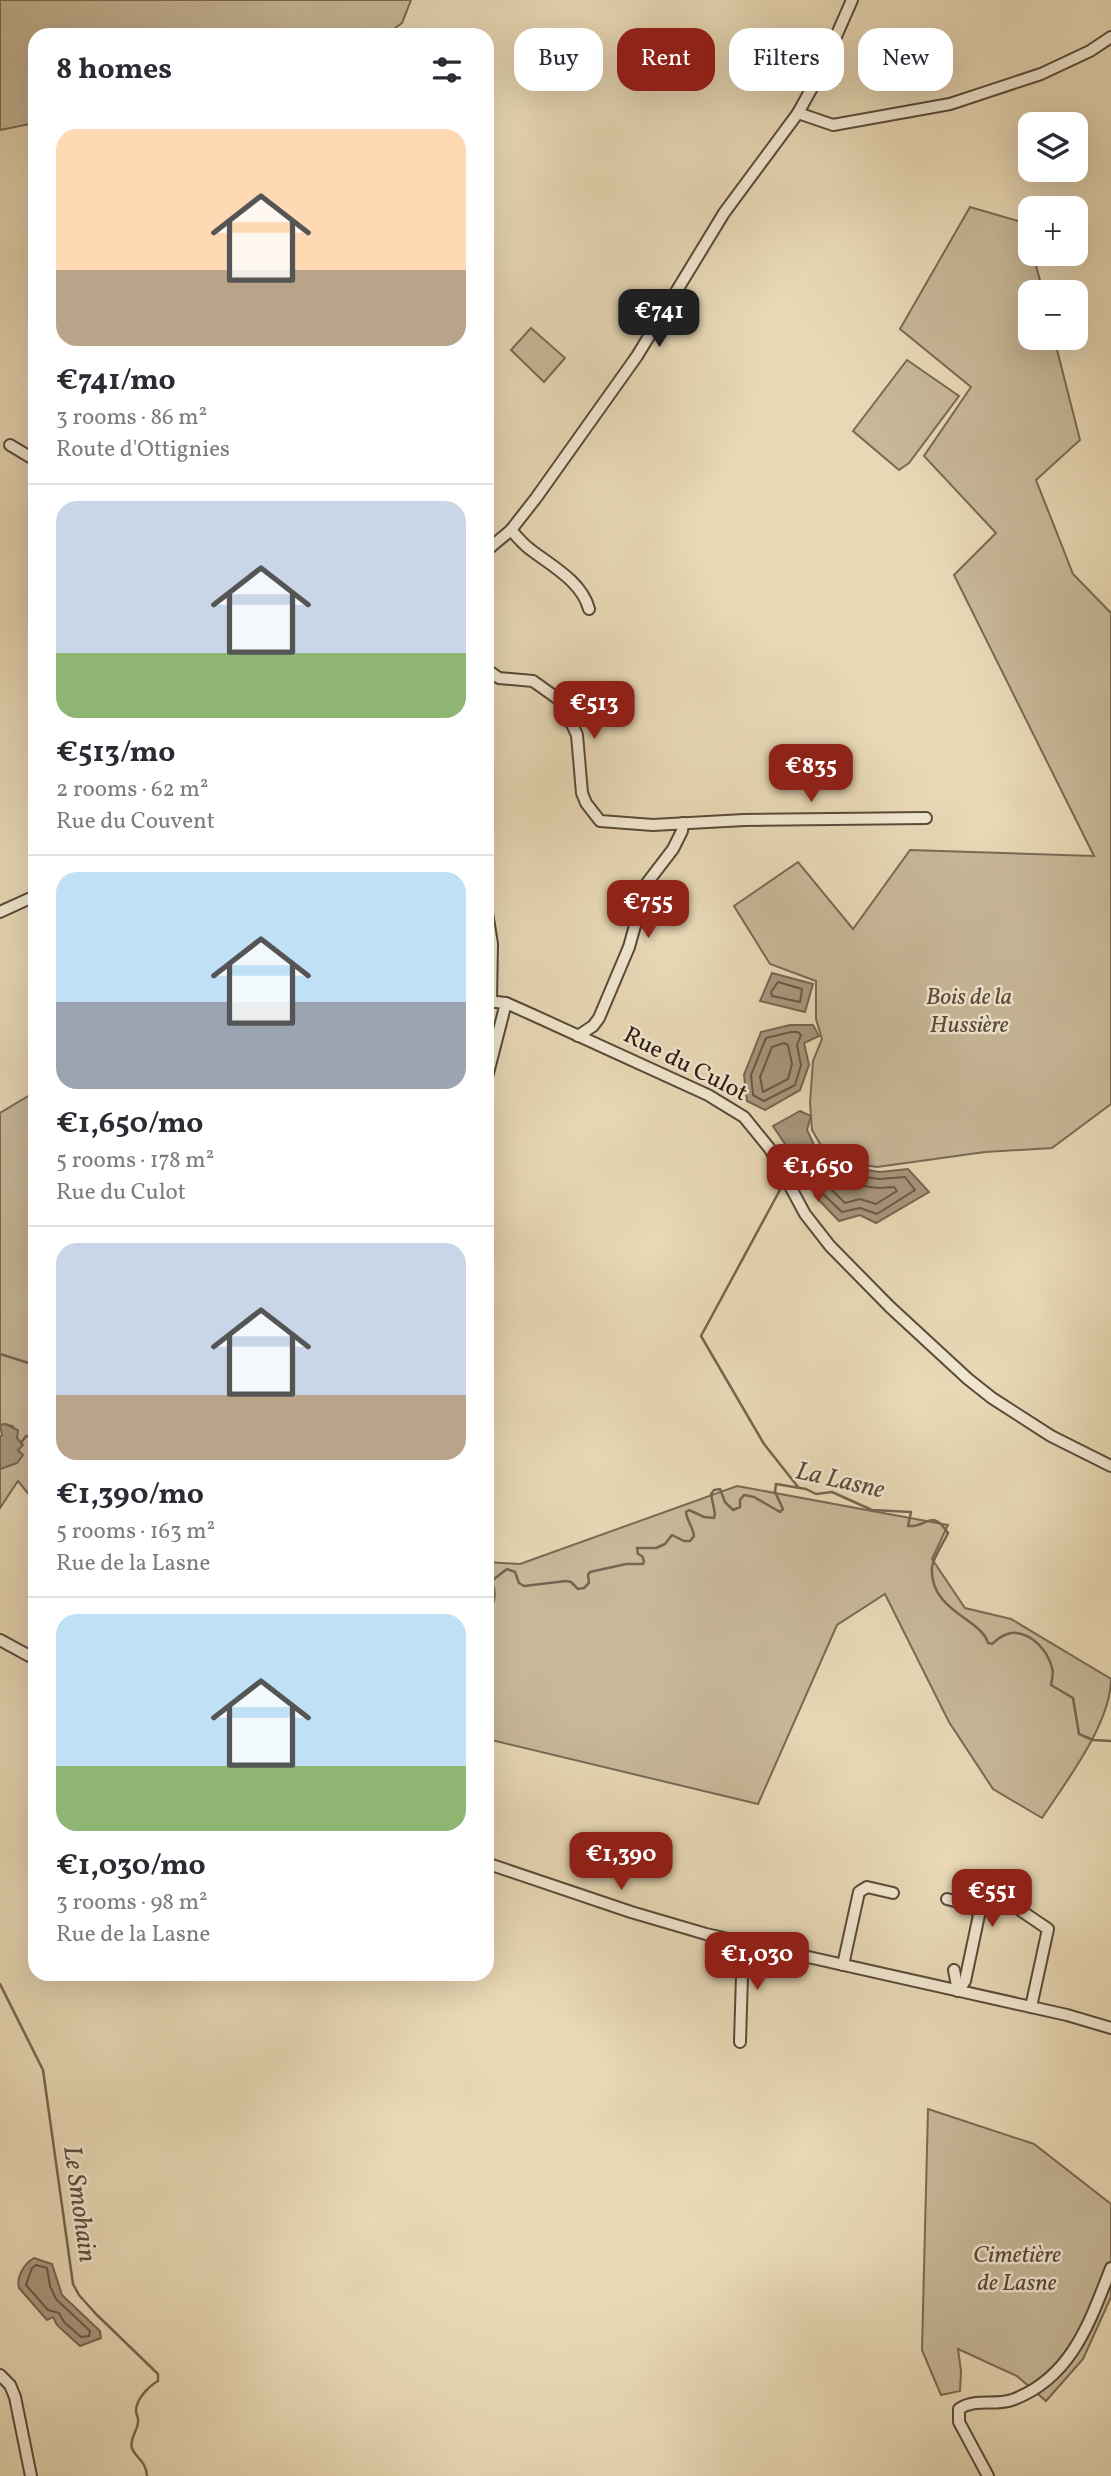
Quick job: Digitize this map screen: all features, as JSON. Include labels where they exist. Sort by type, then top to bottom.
[{"type":"street","points":[[494,544],[511,530],[637,356],[724,212],[798,113],[819,75],[852,0]]},
{"type":"street","points":[[798,113],[833,125],[950,104],[1041,74],[1090,51],[1111,37]]},
{"type":"street","points":[[9,445],[28,456]]},
{"type":"street","points":[[511,530],[529,549],[549,561],[567,577],[587,601],[589,609]]},
{"type":"street","points":[[494,675],[499,678],[533,681],[561,701],[578,735],[582,793],[600,821],[653,825],[926,818]]},
{"type":"street","points":[[579,1036],[593,1026],[598,1018],[629,947],[647,883],[673,849],[683,823]]},
{"type":"street","points":[[0,912],[28,899]]},
{"type":"street","name":"Rue du Culot","points":[[494,1002],[506,1003],[708,1095],[744,1117],[769,1149],[805,1214],[830,1246],[890,1307],[992,1398],[1051,1436],[1111,1466]]},
{"type":"street","points":[[494,1050],[506,1003]]},
{"type":"street","points":[[0,1640],[28,1655]]},
{"type":"street","points":[[494,1866],[643,1916],[1111,2028]]},
{"type":"street","points":[[843,1965],[859,1892],[867,1887],[893,1893]]},
{"type":"street","points":[[947,1899],[974,1906],[979,1915],[965,1981],[958,1991]]},
{"type":"street","points":[[1020,1910],[1052,1927],[1031,2007]]},
{"type":"street","points":[[740,2042],[743,1942]]},
{"type":"street","points":[[954,1970],[958,1991]]},
{"type":"street","points":[[988,2476],[959,2422],[959,2409],[966,2404],[1012,2400],[1059,2369],[1079,2344],[1111,2268]]},
{"type":"street","points":[[0,2375],[10,2385],[15,2397],[31,2476]]},
{"type":"green space","points":[[0,0],[411,0],[402,23],[395,28],[28,28],[28,124],[0,130]]},
{"type":"green space","name":"Bois de la Hussière","points":[[970,207],[1018,221],[1018,266],[1036,266],[1040,280],[1018,280],[1018,350],[1057,350],[1080,440],[1036,480],[1073,574],[1111,613],[1111,1104],[1052,1148],[985,1152],[877,1167],[829,1159],[812,1130],[810,1103],[813,1061],[822,1039],[816,1019],[816,981],[770,964],[734,906],[798,862],[853,929],[910,850],[1094,856],[954,575],[996,533],[924,456],[971,387],[900,329]]},
{"type":"green space","points":[[531,328],[565,358],[544,382],[511,350]]},
{"type":"green space","points":[[907,360],[959,396],[909,463],[899,470],[853,431]]},
{"type":"green space","points":[[28,1096],[28,1493],[18,1481],[0,1508],[0,1469],[17,1463],[19,1453],[13,1426],[0,1425],[0,1113]]},
{"type":"green space","points":[[737,1486],[948,1525],[932,1559],[965,1608],[1011,1619],[1111,1679],[1109,1696],[1104,1714],[1086,1752],[1042,1818],[993,1789],[949,1722],[885,1594],[837,1625],[758,1804],[494,1741],[494,1562],[520,1564]]},
{"type":"green space","name":"Cimetière de Lasne","points":[[928,2109],[1034,2144],[1111,2204],[1111,2297],[1083,2359],[1046,2401],[1017,2376],[958,2349],[960,2391],[941,2395],[922,2350]]},
{"type":"water","points":[[772,973],[813,984],[805,1012],[760,1001]]},
{"type":"water","points":[[790,1025],[813,1025],[819,1036],[804,1043],[809,1065],[800,1090],[765,1110],[747,1101],[744,1075],[761,1032]]},
{"type":"water","points":[[800,1111],[811,1116],[807,1130],[814,1145],[791,1153],[773,1126]]},
{"type":"water","points":[[837,1166],[880,1172],[908,1169],[929,1192],[876,1223],[860,1215],[839,1221],[815,1196],[805,1167]]},
{"type":"water","points":[[5,1424],[18,1430],[17,1438],[23,1445],[18,1450],[23,1455],[17,1463],[0,1469],[0,1425]]},
{"type":"water","points":[[34,2258],[52,2264],[62,2295],[100,2331],[101,2338],[80,2346],[57,2325],[53,2317],[47,2320],[19,2288],[22,2270]]},
{"type":"waterway","points":[[796,1182],[809,1177]]},
{"type":"waterway","points":[[784,1187],[781,1188],[701,1336],[764,1444],[798,1487]]},
{"type":"waterway","name":"La Lasne","points":[[0,1354],[28,1363]]},
{"type":"waterway","points":[[21,1443],[28,1436]]},
{"type":"waterway","name":"La Lasne","points":[[494,1579],[507,1569],[515,1572],[519,1583],[524,1586],[566,1581],[578,1589],[584,1588],[589,1583],[590,1572],[626,1564],[643,1564],[637,1548],[656,1548],[665,1544],[672,1535],[690,1541],[694,1536],[686,1512],[689,1510],[714,1518],[711,1494],[720,1489],[725,1502],[733,1510],[740,1507],[740,1500],[744,1495],[754,1497],[780,1512],[783,1509],[775,1492],[776,1484],[806,1489],[816,1494],[832,1492],[872,1510],[911,1512],[908,1526],[933,1520],[942,1525],[948,1533],[932,1567],[933,1582],[947,1604],[976,1627],[988,1643],[992,1644],[1011,1633],[1025,1635],[1037,1643],[1050,1662],[1053,1672],[1051,1685],[1073,1698],[1079,1734],[1093,1740],[1111,1741]]},
{"type":"waterway","name":"La Lasne","points":[[494,1591],[494,1600]]},
{"type":"waterway","name":"Le Smohain","points":[[0,1984],[43,2070],[73,2284],[96,2314],[158,2374],[158,2381],[138,2402],[138,2425],[132,2441],[132,2448],[145,2466],[147,2476]]}]
